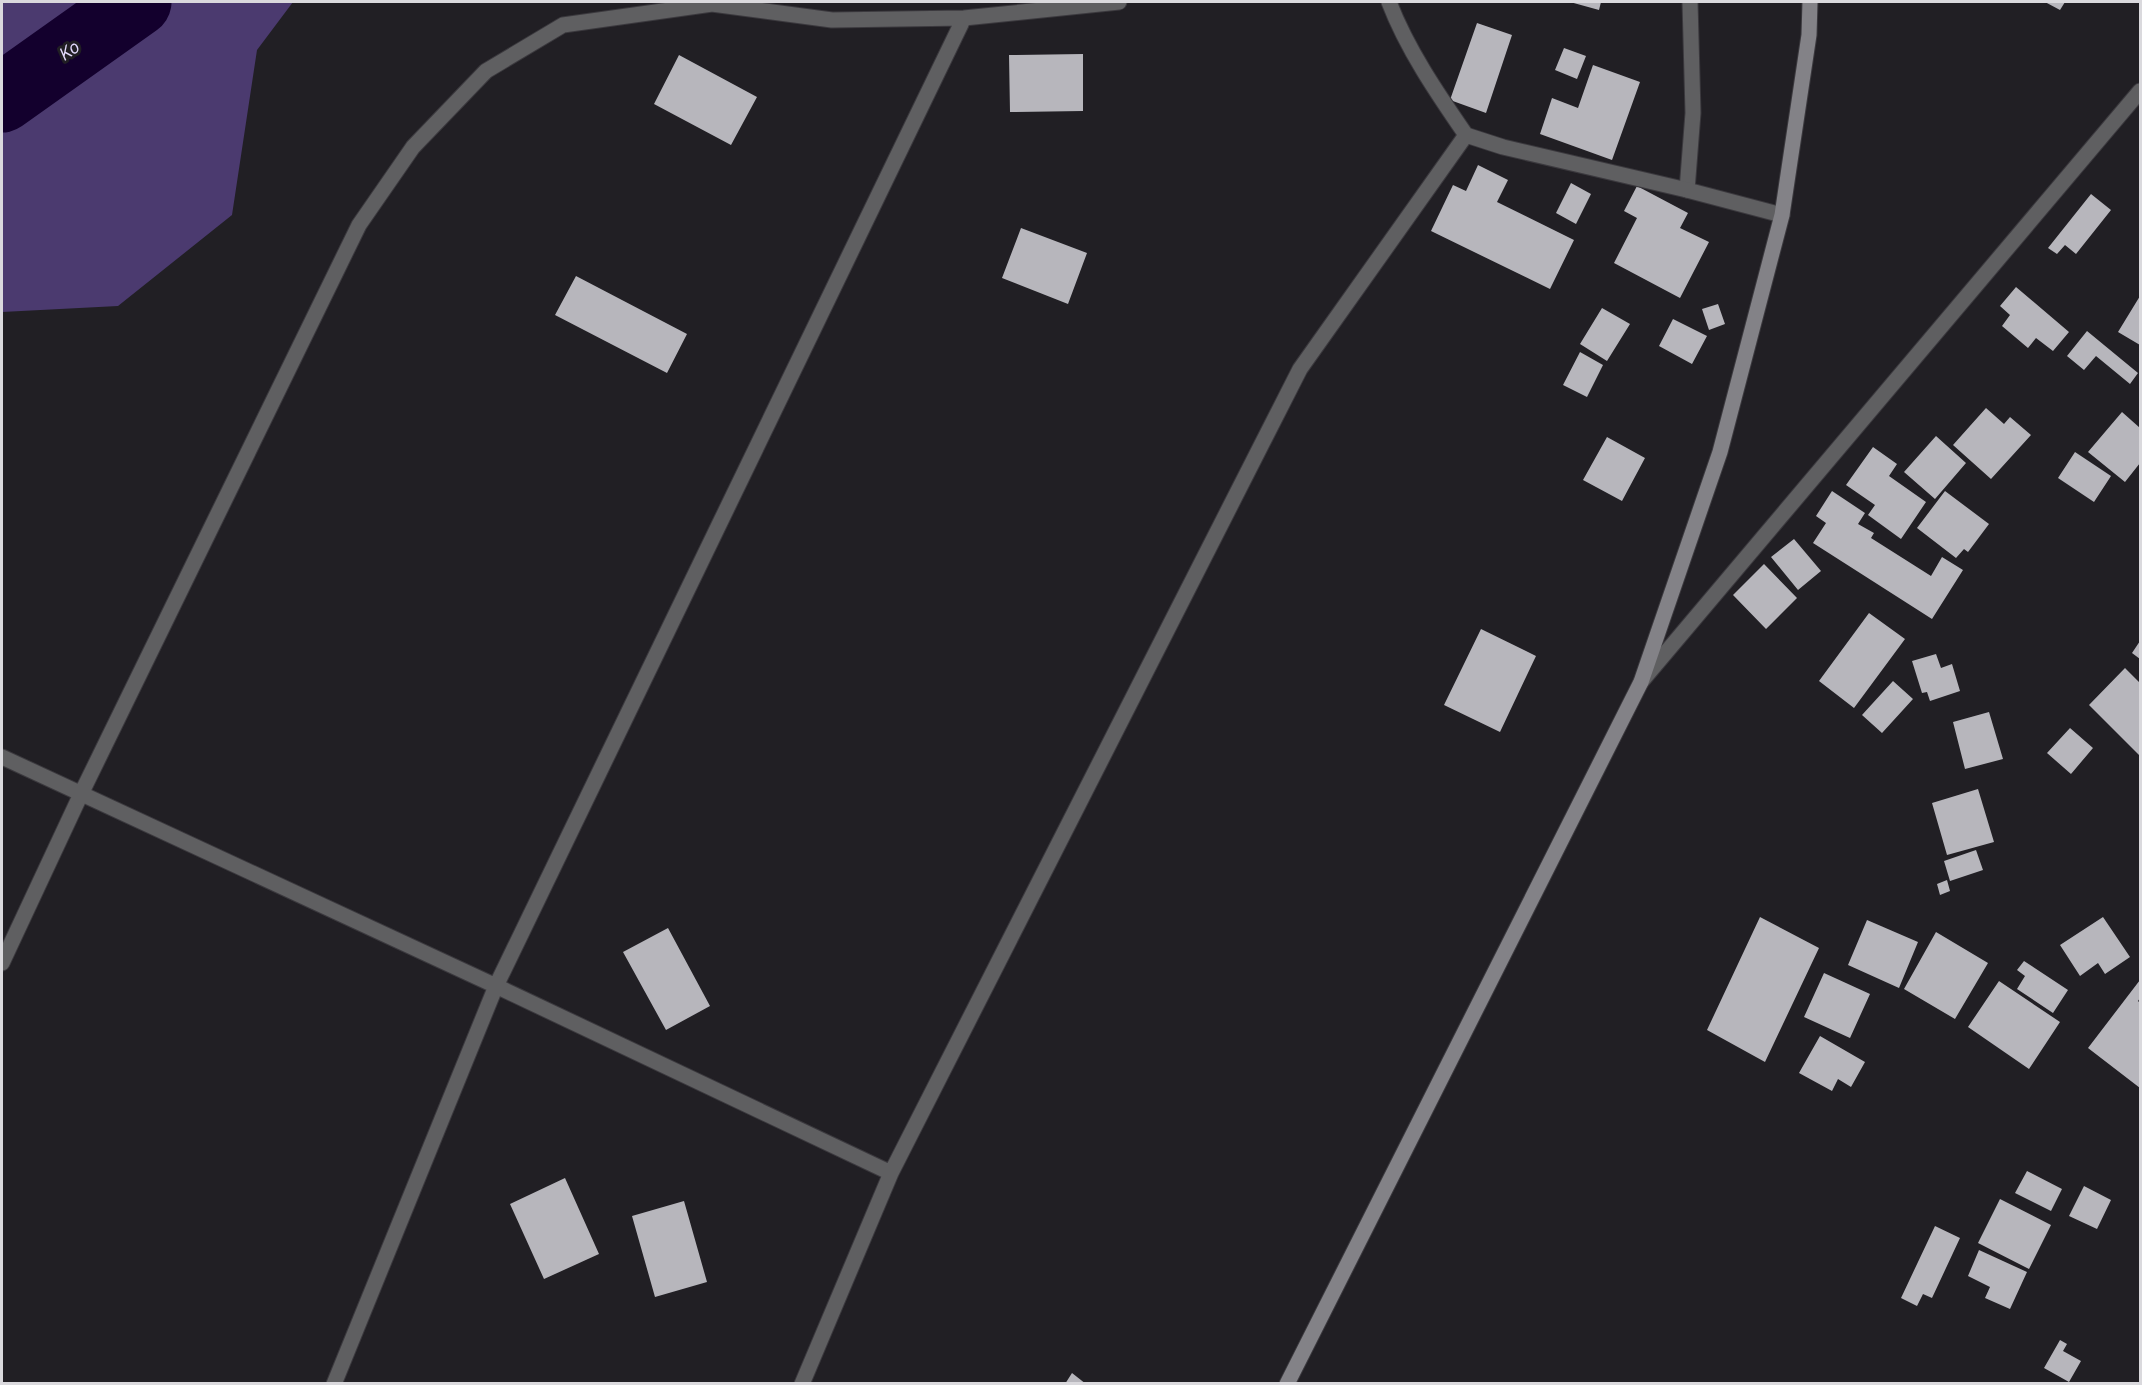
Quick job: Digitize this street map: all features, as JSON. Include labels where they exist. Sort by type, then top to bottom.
[{"type":"main road","points":[[1287,1383],[1641,682],[1720,452],[1782,215],[1809,35],[1810,2]]},
{"type":"street","points":[[2,963],[81,794],[359,225],[413,147],[486,72],[563,25],[712,3],[832,20],[964,18],[1119,2]]},
{"type":"street","points":[[1389,2],[1397,23],[1466,135],[1503,147],[1782,215]]},
{"type":"street","points":[[1687,190],[1693,113],[1690,2]]},
{"type":"street","points":[[334,1383],[496,986],[964,18]]},
{"type":"street","points":[[1641,682],[2140,91]]},
{"type":"street","points":[[802,1383],[891,1173],[1300,369],[1466,135]]},
{"type":"street","points":[[2,757],[496,986],[891,1173]]},
{"type":"shaded area","points":[[2,2],[293,2],[257,50],[232,215],[118,306],[2,312]]},
{"type":"building","points":[[1570,2],[1601,2],[1599,10]]},
{"type":"building","points":[[2045,2],[2065,2],[2060,10]]},
{"type":"building","points":[[1477,23],[1512,35],[1486,113],[1450,100]]},
{"type":"building","points":[[1564,48],[1586,56],[1577,79],[1555,70]]},
{"type":"building","points":[[1083,54],[1083,111],[1010,112],[1009,55]]},
{"type":"building","points":[[679,55],[757,97],[731,145],[654,104]]},
{"type":"building","points":[[1593,65],[1640,82],[1612,160],[1540,134],[1552,98],[1578,108]]},
{"type":"building","points":[[1478,165],[1508,180],[1497,202],[1574,240],[1550,289],[1431,231],[1453,185],[1466,191]]},
{"type":"building","points":[[1571,183],[1591,194],[1576,224],[1556,213]]},
{"type":"building","points":[[1637,186],[1688,213],[1680,228],[1709,242],[1680,298],[1614,263],[1637,218],[1624,211]]},
{"type":"building","points":[[2091,194],[2111,210],[2076,254],[2065,245],[2057,254],[2048,248]]},
{"type":"building","points":[[1021,228],[1087,253],[1068,304],[1002,278]]},
{"type":"building","points":[[576,276],[687,334],[667,373],[555,315]]},
{"type":"building","points":[[2016,287],[2069,332],[2053,351],[2036,338],[2028,348],[2002,326],[2010,315],[2000,306]]},
{"type":"building","points":[[2140,296],[2140,345],[2118,332]]},
{"type":"building","points":[[1718,304],[1725,324],[1709,330],[1702,309]]},
{"type":"building","points":[[1602,308],[1630,324],[1607,361],[1580,344]]},
{"type":"building","points":[[1673,319],[1707,336],[1692,364],[1659,346]]},
{"type":"building","points":[[2087,331],[2138,373],[2130,384],[2096,356],[2084,370],[2067,356]]},
{"type":"building","points":[[1580,352],[1603,365],[1587,397],[1563,385]]},
{"type":"building","points":[[1986,408],[2004,424],[2010,417],[2031,435],[1991,479],[1953,445]]},
{"type":"building","points":[[2122,412],[2140,428],[2140,463],[2125,482],[2088,452]]},
{"type":"building","points":[[1936,436],[1966,463],[1935,499],[1904,472]]},
{"type":"building","points":[[1607,437],[1645,458],[1622,501],[1583,480]]},
{"type":"building","points":[[1873,447],[1897,464],[1889,476],[1926,502],[1901,539],[1868,515],[1875,505],[1846,485]]},
{"type":"building","points":[[2075,452],[2111,476],[2094,502],[2058,478]]},
{"type":"building","points":[[1832,491],[1865,513],[1858,524],[1874,533],[1871,538],[1931,576],[1942,557],[1963,570],[1932,619],[1813,543],[1826,523],[1816,516]]},
{"type":"building","points":[[1945,491],[1989,524],[1968,552],[1964,549],[1956,558],[1917,528]]},
{"type":"building","points":[[1794,539],[1821,571],[1798,590],[1771,557]]},
{"type":"building","points":[[1764,564],[1797,598],[1766,629],[1733,595]]},
{"type":"building","points":[[1869,613],[1905,639],[1854,708],[1819,681]]},
{"type":"building","points":[[1481,629],[1536,656],[1500,732],[1444,705]]},
{"type":"building","points":[[2140,641],[2140,659],[2132,653]]},
{"type":"building","points":[[1936,654],[1941,668],[1952,664],[1960,691],[1930,701],[1927,692],[1922,693],[1912,661]]},
{"type":"building","points":[[2125,668],[2140,683],[2140,756],[2089,705]]},
{"type":"building","points":[[1893,681],[1913,699],[1882,733],[1862,715]]},
{"type":"building","points":[[1989,712],[2003,759],[1965,769],[1953,722]]},
{"type":"building","points":[[2070,728],[2093,748],[2071,774],[2047,753]]},
{"type":"building","points":[[1978,789],[1994,842],[1947,855],[1932,803]]},
{"type":"building","points":[[1976,850],[1983,870],[1950,881],[1944,861]]},
{"type":"building","points":[[1947,880],[1950,891],[1940,895],[1937,884]]},
{"type":"building","points":[[1760,917],[1819,948],[1765,1062],[1707,1030]]},
{"type":"building","points":[[2103,917],[2130,957],[2105,974],[2098,963],[2080,976],[2060,945]]},
{"type":"building","points":[[1867,920],[1918,942],[1899,988],[1848,965]]},
{"type":"building","points":[[668,928],[710,1006],[666,1030],[623,952]]},
{"type":"building","points":[[1936,932],[1988,963],[1955,1019],[1904,989]]},
{"type":"building","points":[[2024,961],[2068,990],[2053,1013],[2017,989],[2025,976],[2017,970]]},
{"type":"building","points":[[1824,973],[1870,994],[1850,1038],[1804,1017]]},
{"type":"building","points":[[2140,980],[2138,1001],[2140,1003],[2140,1088],[2088,1048]]},
{"type":"building","points":[[1999,981],[2060,1022],[2029,1069],[1968,1027]]},
{"type":"building","points":[[1820,1036],[1865,1062],[1851,1087],[1838,1079],[1832,1091],[1799,1073]]},
{"type":"building","points":[[2027,1171],[2062,1189],[2051,1211],[2015,1193]]},
{"type":"building","points":[[565,1178],[599,1254],[544,1279],[510,1204]]},
{"type":"building","points":[[2084,1186],[2111,1200],[2097,1229],[2069,1216]]},
{"type":"building","points":[[2000,1199],[2051,1225],[2029,1269],[1978,1243]]},
{"type":"building","points":[[684,1201],[707,1282],[655,1297],[632,1216]]},
{"type":"building","points":[[1935,1226],[1960,1238],[1932,1298],[1923,1294],[1917,1306],[1901,1298]]},
{"type":"building","points":[[1979,1250],[2027,1272],[2010,1309],[1985,1298],[1990,1287],[1968,1276]]},
{"type":"building","points":[[2060,1340],[2067,1344],[2063,1351],[2081,1361],[2069,1382],[2044,1368]]},
{"type":"building","points":[[1072,1373],[1086,1384],[1065,1384]]},
{"type":"waterway","name":"Ko","points":[[2,98],[137,2]]}]
